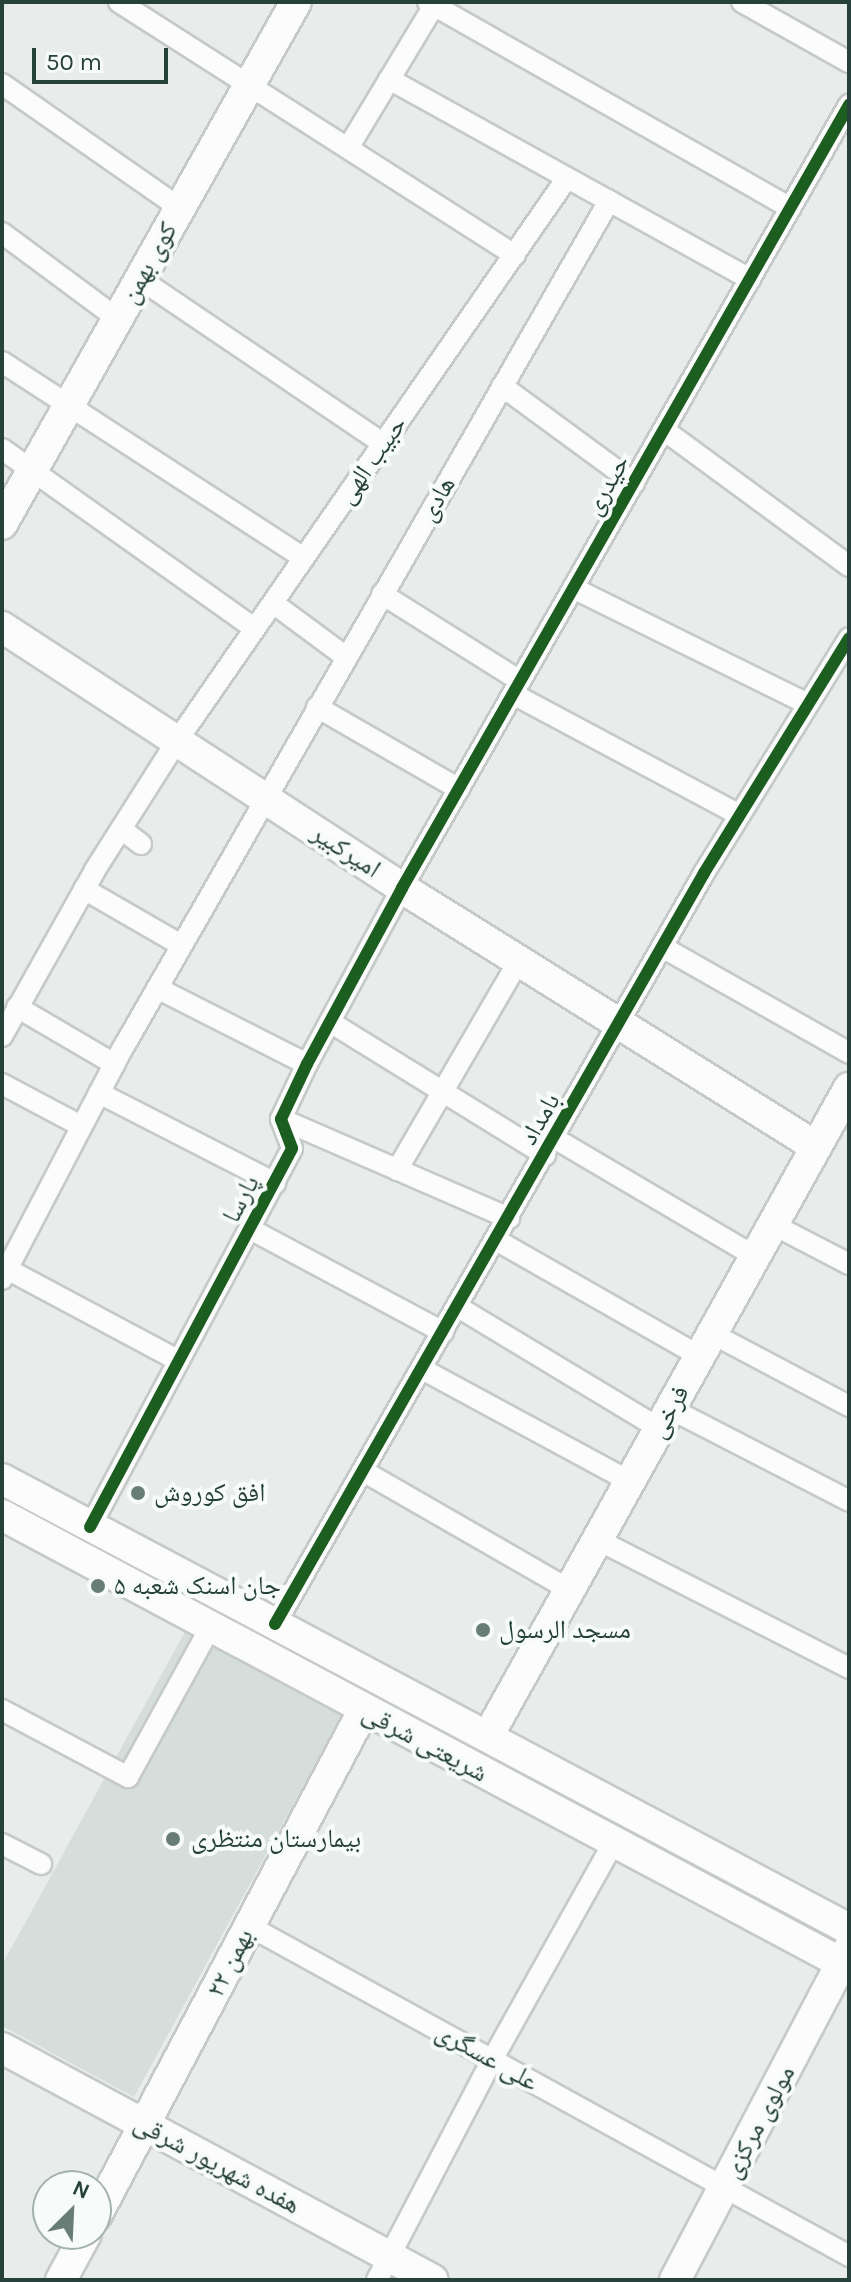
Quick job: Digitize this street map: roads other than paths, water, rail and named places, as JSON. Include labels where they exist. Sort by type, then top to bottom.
[{"type":"street","points":[[119,2],[515,255]]},
{"type":"street","name":"کوی بهمن","points":[[2,524],[296,2]]},
{"type":"street","points":[[742,2],[849,62]]},
{"type":"street","points":[[348,148],[433,3],[791,208]]},
{"type":"street","points":[[389,79],[750,279]]},
{"type":"street","points":[[2,84],[180,208]]},
{"type":"street","name":"حیدری","points":[[402,888],[849,105]]},
{"type":"street","name":"حبیب الهی","points":[[2,1036],[84,889],[177,741],[567,178]]},
{"type":"street","name":"هادی","points":[[5,1274],[114,1064],[609,201]]},
{"type":"street","points":[[2,233],[118,319]]},
{"type":"street","points":[[140,279],[384,444]]},
{"type":"street","points":[[2,362],[304,558]]},
{"type":"street","points":[[502,386],[634,483]]},
{"type":"street","points":[[664,430],[849,566]]},
{"type":"street","points":[[2,449],[255,629]]},
{"type":"street","points":[[573,588],[808,704]]},
{"type":"street","points":[[382,594],[516,688],[738,814]]},
{"type":"street","points":[[273,603],[346,657]]},
{"type":"street","name":"امیرکبیر","points":[[2,627],[402,888],[815,1146]]},
{"type":"street","name":"بامداد","points":[[275,1624],[738,814],[849,638]]},
{"type":"street","points":[[317,707],[459,789]]},
{"type":"street","points":[[121,829],[141,844]]},
{"type":"street","points":[[402,888],[307,1064],[281,1119],[509,1218]]},
{"type":"street","points":[[84,889],[181,945]]},
{"type":"street","points":[[662,947],[849,1053]]},
{"type":"street","points":[[397,1170],[519,960]]},
{"type":"street","points":[[157,988],[307,1064]]},
{"type":"street","points":[[17,1007],[114,1064]]},
{"type":"street","points":[[330,1022],[444,1092],[754,1256]]},
{"type":"street","points":[[2,1084],[81,1126]]},
{"type":"street","points":[[99,1093],[275,1183]]},
{"type":"street","name":"فرخی","points":[[488,1736],[815,1146],[844,1106]]},
{"type":"street","name":"پارسا","points":[[90,1527],[292,1148],[281,1119]]},
{"type":"street","points":[[772,1224],[849,1264]]},
{"type":"street","points":[[250,1229],[443,1332]]},
{"type":"street","points":[[496,1240],[705,1344],[849,1406]]},
{"type":"street","points":[[5,1274],[179,1361]]},
{"type":"street","points":[[458,1307],[666,1419],[849,1501]]},
{"type":"street","points":[[422,1369],[631,1482]]},
{"type":"street","points":[[363,1471],[570,1590]]},
{"type":"street","name":"شریعتی شرقی","points":[[2,1479],[849,1929]]},
{"type":"street","name":"شریعتی شرقی","points":[[2,1515],[363,1711],[847,1960]]},
{"type":"street","points":[[598,1540],[849,1668]]},
{"type":"street","points":[[2,1710],[128,1777],[210,1628]]},
{"type":"street","name":"۲۲ بهمن","points":[[112,2187],[363,1711]]},
{"type":"street","points":[[384,2269],[492,2060],[614,1842]]},
{"type":"street","points":[[2,1844],[41,1864]]},
{"type":"street","points":[[708,1891],[724,1882],[725,1863]]},
{"type":"street","name":"علی عسگری","points":[[249,1926],[849,2256]]},
{"type":"street","name":"مولوی مرکزی","points":[[675,2280],[847,1960]]},
{"type":"street","name":"هفده شهریور شرقی","points":[[2,2048],[146,2125],[384,2269],[432,2280]]},
{"type":"street","points":[[61,2280],[77,2250]]},
{"type":"place","name":"افق کوروش","points":[[138,1493]]},
{"type":"place","name":"جان اسنک شعبه ۵","points":[[98,1586]]},
{"type":"place","name":"مسجد الرسول","points":[[483,1630]]},
{"type":"place","name":"بیمارستان منتظری","points":[[173,1839]]}]
